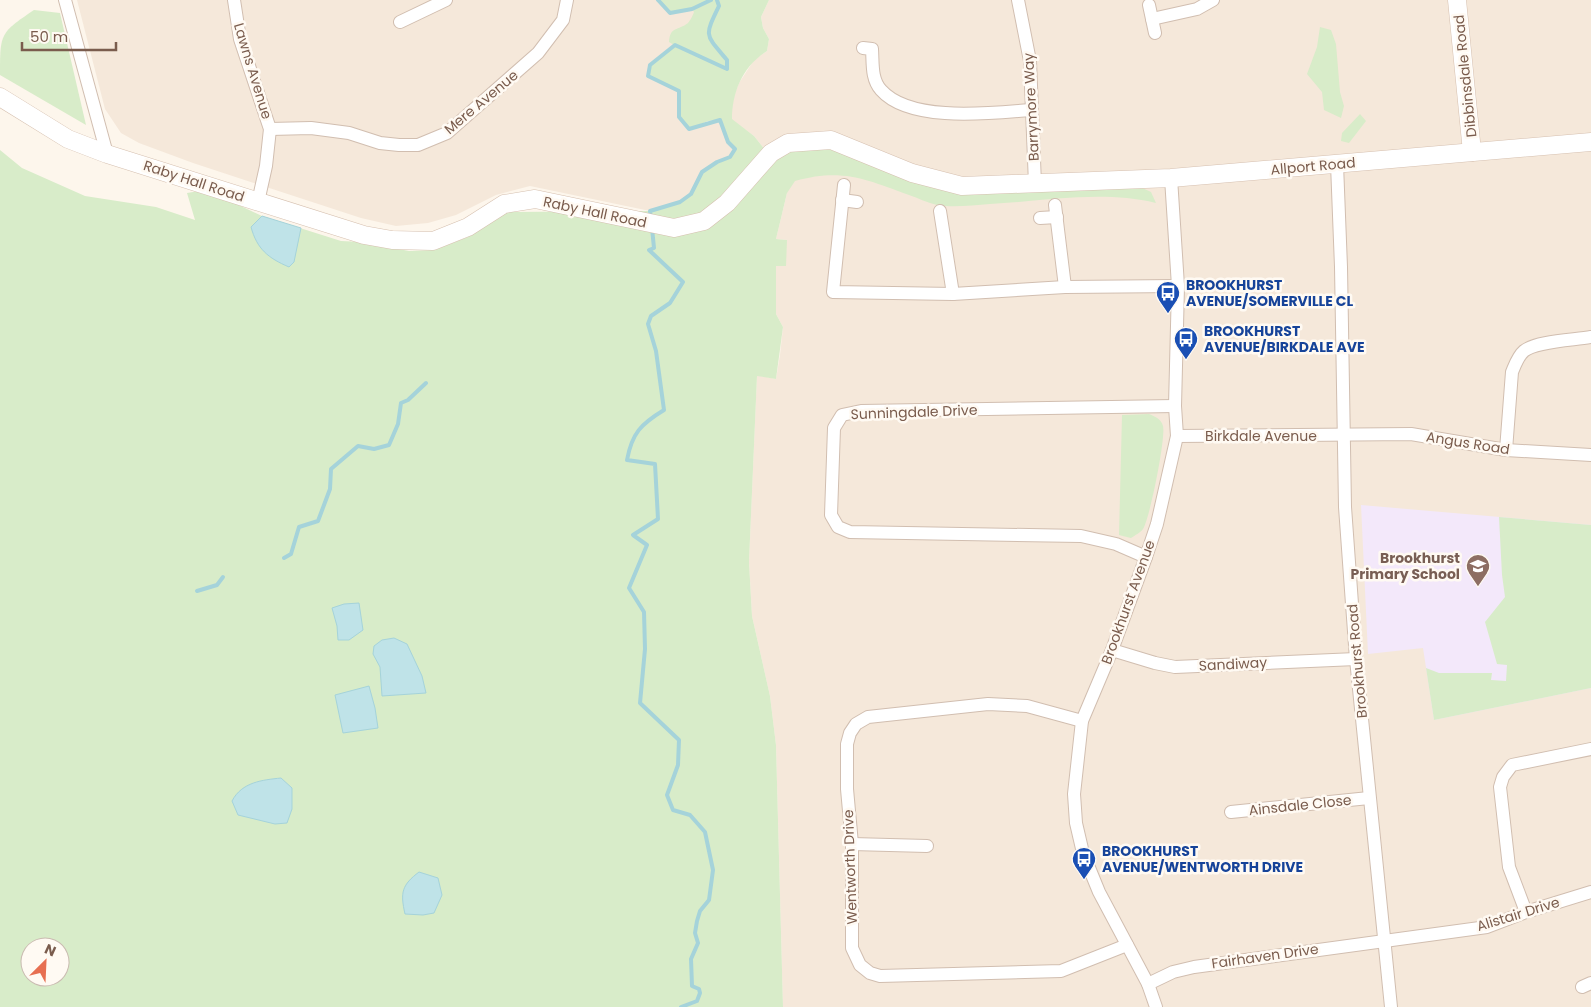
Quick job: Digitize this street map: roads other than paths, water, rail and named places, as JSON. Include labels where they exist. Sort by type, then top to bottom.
[{"type":"street","points":[[65,0],[107,154]]},
{"type":"street","name":"Lawns Avenue","points":[[234,0],[240,38],[270,129],[266,166],[258,202]]},
{"type":"street","points":[[400,22],[446,0]]},
{"type":"street","name":"Mere Avenue","points":[[270,129],[311,128],[349,133],[380,144],[399,145],[418,145],[447,133],[542,48],[563,20],[567,0]]},
{"type":"street","name":"Barrymore Way","points":[[1018,0],[1030,61],[1035,184]]},
{"type":"street","points":[[1152,19],[1198,9],[1213,0]]},
{"type":"street","name":"Dibbinsdale Road","points":[[1457,0],[1472,152]]},
{"type":"street","points":[[1149,5],[1154,33]]},
{"type":"street","points":[[863,48],[872,49],[874,77],[880,89],[892,99],[908,106],[962,116],[1031,110]]},
{"type":"street","name":"Raby Hall Road","points":[[0,97],[68,139],[107,154],[364,235],[392,240],[432,241],[468,227],[504,204],[535,199],[674,228],[704,221],[728,203],[771,153],[788,143],[831,140],[912,173],[962,186],[1035,184]]},
{"type":"street","name":"Allport Road","points":[[1035,184],[1171,178],[1591,142]]},
{"type":"street","name":"Brookhurst Road","points":[[1337,164],[1345,507],[1356,659],[1391,1007]]},
{"type":"street","name":"Brookhurst Avenue","points":[[1156,1007],[1148,984],[1099,892],[1083,853],[1076,823],[1074,794],[1082,721],[1112,650],[1146,558],[1157,524],[1177,436],[1175,406],[1178,286],[1171,178]]},
{"type":"street","points":[[844,184],[833,292],[953,294],[1065,288],[1178,286]]},
{"type":"street","points":[[842,200],[857,202]]},
{"type":"street","points":[[1040,218],[1056,211],[1065,288]]},
{"type":"street","points":[[940,212],[953,294]]},
{"type":"street","points":[[1506,450],[1512,372],[1517,360],[1525,350],[1538,345],[1591,337]]},
{"type":"street","name":"Sunningdale Drive","points":[[1146,558],[1116,544],[1081,536],[850,532],[838,527],[831,515],[834,428],[842,415],[861,411],[1175,406]]},
{"type":"street","name":"Angus Road","points":[[1344,436],[1410,434],[1506,450],[1591,455]]},
{"type":"street","name":"Birkdale Avenue","points":[[1177,436],[1344,436]]},
{"type":"street","name":"Sandiway","points":[[1112,650],[1155,663],[1175,666],[1356,659]]},
{"type":"street","name":"Wentworth Drive","points":[[1082,721],[1027,706],[988,704],[868,717],[856,724],[850,733],[847,744],[846,789],[852,844],[852,948],[860,965],[870,973],[880,976],[1061,971],[1127,945]]},
{"type":"street","points":[[1526,912],[1510,867],[1500,787],[1503,777],[1512,765],[1591,749]]},
{"type":"street","name":"Ainsdale Close","points":[[1231,812],[1369,798]]},
{"type":"street","points":[[852,844],[927,846]]},
{"type":"street","name":"Alistair Drive","points":[[1384,939],[1487,927],[1526,912],[1591,892]]},
{"type":"street","name":"Fairhaven Drive","points":[[1148,984],[1173,972],[1194,967],[1384,939]]},
{"type":"water","points":[[262,216],[301,228],[294,262],[289,267],[264,252],[253,235],[251,227]]},
{"type":"water","points":[[359,603],[363,630],[349,640],[338,640],[337,626],[332,608],[344,604]]},
{"type":"water","points":[[394,638],[407,644],[422,676],[426,693],[382,696],[380,667],[373,654],[374,646],[382,640]]},
{"type":"water","points":[[369,686],[378,728],[343,733],[335,695]]},
{"type":"water","points":[[281,778],[292,788],[292,809],[287,823],[275,824],[238,815],[232,801],[241,790],[253,783]]},
{"type":"water","points":[[419,872],[438,878],[442,895],[434,913],[423,915],[405,914],[404,890],[409,881]]},
{"type":"waterway","points":[[658,0],[670,13],[692,9],[711,0]]},
{"type":"waterway","points":[[651,219],[650,211],[680,202],[691,194],[702,172],[717,162],[730,157],[735,149],[728,142],[720,120],[689,129],[679,117],[679,91],[648,76],[650,65],[675,45],[727,69],[727,60],[714,45],[709,35],[711,24],[719,6],[717,0]]},
{"type":"waterway","points":[[652,228],[654,248],[649,250],[683,282],[670,303],[651,316],[648,324],[656,351],[664,410],[649,420],[639,430],[632,443],[627,460],[655,464],[658,519],[633,535],[647,545],[629,588],[644,612],[645,649],[640,703],[679,740],[678,765],[667,795],[673,810],[690,815],[705,832],[713,870],[709,900],[700,911],[695,933],[698,943],[691,959],[692,986],[699,989],[700,993],[697,1001],[681,1007]]},
{"type":"waterway","points":[[284,558],[291,554],[299,527],[318,521],[330,489],[331,469],[358,446],[374,449],[389,445],[398,424],[401,403],[408,400],[426,383]]},
{"type":"waterway","points":[[197,591],[217,585],[223,577]]},
{"type":"place","name":"BROOKHURST AVENUE/SOMERVILLE CL","points":[[1168,314]]},
{"type":"place","name":"BROOKHURST AVENUE/BIRKDALE AVE","points":[[1186,360]]},
{"type":"place","name":"Brookhurst Primary School","points":[[1478,587]]},
{"type":"place","name":"BROOKHURST AVENUE/WENTWORTH DRIVE","points":[[1084,880]]}]
